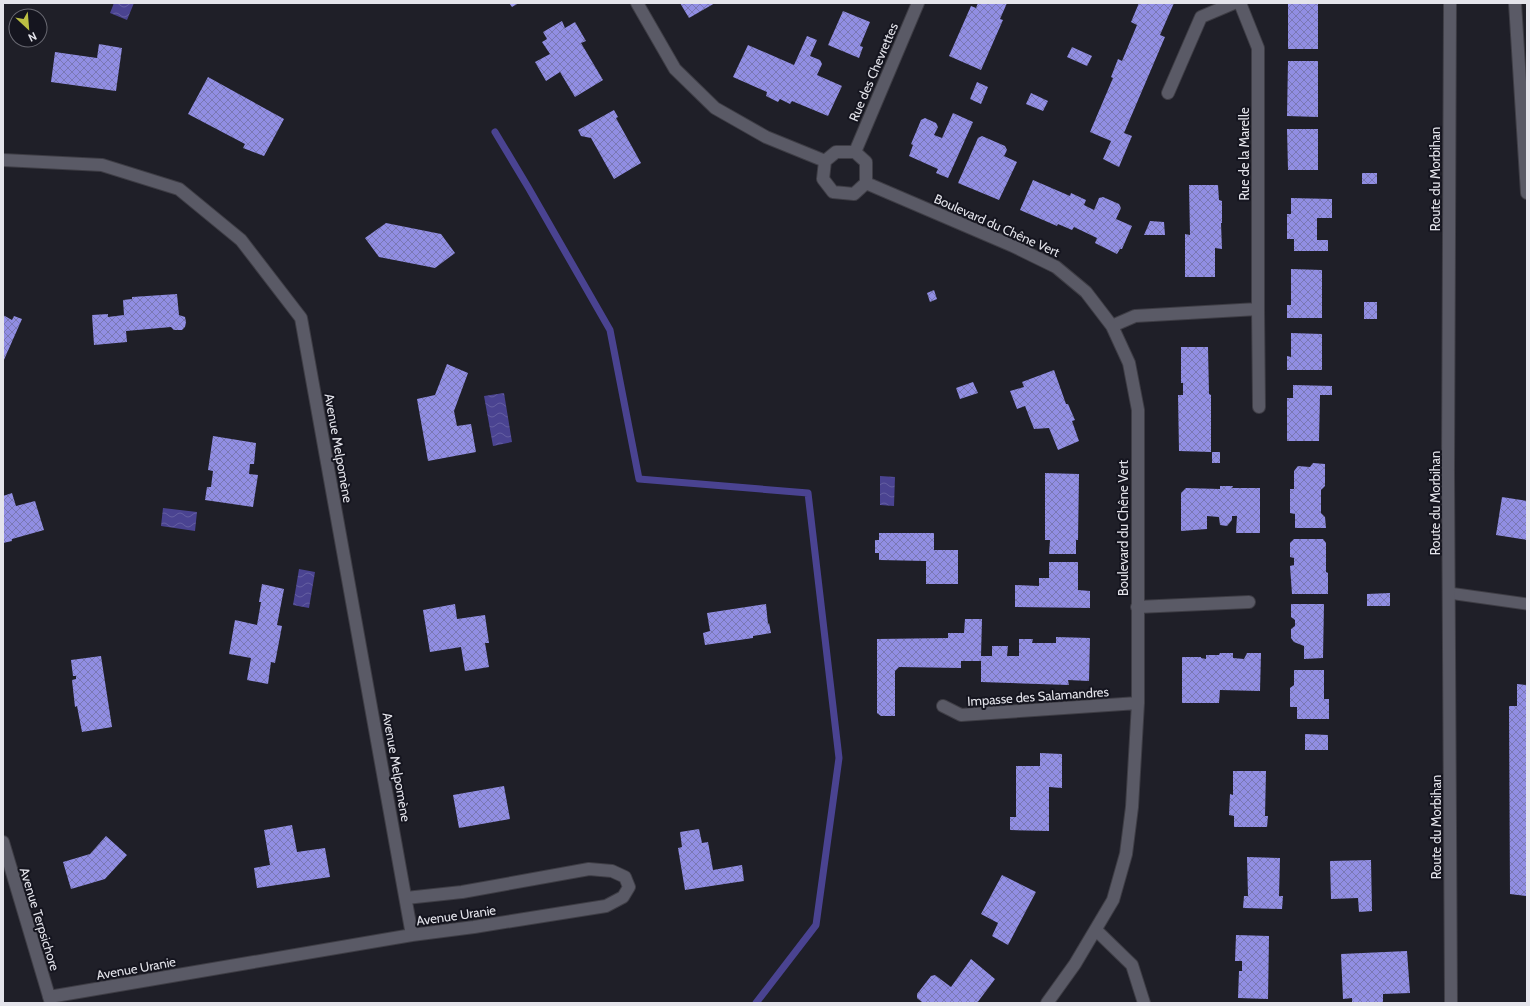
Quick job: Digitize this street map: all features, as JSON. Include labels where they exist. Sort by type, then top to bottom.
[{"type":"street","points":[[637,3],[675,68],[715,108],[766,138],[825,161]]},
{"type":"street","name":"Rue des Chevrettes","points":[[855,152],[918,3]]},
{"type":"street","points":[[1168,93],[1201,17],[1234,3]]},
{"type":"street","name":"Rue de la Marelle","points":[[1240,3],[1258,48],[1259,407]]},
{"type":"street","name":"Route du Morbihan","points":[[1450,3],[1449,593],[1451,1003]]},
{"type":"street","points":[[1515,3],[1527,193]]},
{"type":"street","points":[[836,152],[855,152],[866,162],[866,183],[854,194],[833,192],[823,179],[825,161],[836,152]]},
{"type":"street","name":"Avenue Melpomène","points":[[3,160],[102,165],[179,190],[241,240],[301,318],[412,935]]},
{"type":"street","name":"Boulevard du Chêne Vert","points":[[866,183],[1013,246],[1056,267],[1086,292],[1112,326],[1129,363],[1138,410],[1138,703],[1132,807],[1126,854],[1113,900],[1075,964],[1047,1003]]},
{"type":"street","points":[[1112,326],[1135,316],[1258,309]]},
{"type":"street","points":[[1137,607],[1249,602]]},
{"type":"street","name":"Impasse des Salamandres","points":[[943,706],[961,716],[1138,703]]},
{"type":"street","name":"Avenue Terpsichore","points":[[3,842],[50,1000]]},
{"type":"street","name":"Avenue Uranie","points":[[50,1000],[412,935],[474,928],[606,906],[623,897],[629,887],[626,877],[612,871],[589,869],[462,892],[406,898]]},
{"type":"street","points":[[1096,930],[1132,965],[1144,1003]]},
{"type":"lane","points":[[1449,593],[1527,604]]},
{"type":"water","points":[[114,3],[134,3],[127,20],[110,13]]},
{"type":"water","points":[[504,393],[512,442],[493,446],[484,396]]},
{"type":"water","points":[[880,476],[895,477],[894,506],[880,505]]},
{"type":"water","points":[[163,508],[197,512],[195,531],[161,526]]},
{"type":"water","points":[[299,569],[315,572],[309,608],[293,605]]},
{"type":"building","points":[[509,3],[519,3],[512,7]]},
{"type":"building","points":[[680,3],[715,3],[689,18]]},
{"type":"building","points":[[978,3],[1007,3],[1000,19],[1003,20],[981,70],[949,56],[971,6],[976,8]]},
{"type":"building","points":[[1139,3],[1174,3],[1160,35],[1165,37],[1124,133],[1132,136],[1119,167],[1103,159],[1111,141],[1090,132],[1113,78],[1111,77],[1118,59],[1122,61],[1137,25],[1131,22]]},
{"type":"building","points":[[1288,3],[1318,3],[1318,49],[1288,49]]},
{"type":"building","points":[[843,11],[870,22],[860,46],[863,47],[859,58],[828,45]]},
{"type":"building","points":[[562,21],[565,28],[575,22],[586,41],[581,43],[603,80],[575,97],[560,72],[546,81],[535,62],[550,54],[542,42],[547,39],[543,32]]},
{"type":"building","points":[[807,36],[817,40],[810,56],[820,60],[822,64],[817,75],[842,86],[828,116],[792,101],[790,104],[780,99],[778,102],[766,96],[767,92],[733,77],[748,45],[794,65]]},
{"type":"building","points":[[99,44],[122,48],[116,91],[51,82],[55,52],[97,58]]},
{"type":"building","points":[[1072,47],[1092,56],[1087,66],[1067,57]]},
{"type":"building","points":[[1288,61],[1318,61],[1318,117],[1287,116]]},
{"type":"building","points":[[208,77],[284,119],[264,156],[243,148],[245,144],[188,114]]},
{"type":"building","points":[[977,82],[988,87],[981,104],[970,99]]},
{"type":"building","points":[[1031,93],[1048,101],[1043,111],[1026,104]]},
{"type":"building","points":[[614,110],[618,117],[616,118],[641,163],[614,179],[591,138],[581,136],[578,130]]},
{"type":"building","points":[[953,113],[973,122],[948,178],[936,173],[938,169],[909,156],[913,145],[911,144],[921,120],[925,118],[936,123],[938,127],[934,135],[942,138]]},
{"type":"building","points":[[1287,129],[1318,129],[1318,170],[1288,170]]},
{"type":"building","points":[[982,136],[1005,146],[1007,150],[1004,156],[1017,162],[999,200],[958,183],[978,138]]},
{"type":"building","points":[[1362,173],[1377,173],[1377,184],[1362,184]]},
{"type":"building","points":[[1033,180],[1070,196],[1071,193],[1086,200],[1084,205],[1094,210],[1099,198],[1103,197],[1119,204],[1121,208],[1116,219],[1132,226],[1122,249],[1120,249],[1117,254],[1095,243],[1097,238],[1074,227],[1072,230],[1058,224],[1057,226],[1020,210]]},
{"type":"building","points":[[1189,185],[1218,185],[1219,200],[1222,201],[1222,249],[1215,248],[1215,277],[1185,277],[1185,234],[1190,235]]},
{"type":"building","points":[[1291,198],[1332,199],[1332,218],[1317,218],[1317,240],[1328,240],[1328,251],[1294,251],[1294,239],[1287,239],[1287,214],[1291,214]]},
{"type":"building","points":[[1150,221],[1164,222],[1165,235],[1144,235]]},
{"type":"building","points":[[386,223],[441,234],[455,253],[435,268],[379,257],[365,238]]},
{"type":"building","points":[[1291,269],[1322,270],[1322,318],[1287,318],[1287,305],[1291,305]]},
{"type":"building","points":[[934,290],[937,299],[930,302],[927,293]]},
{"type":"building","points":[[177,294],[179,315],[185,317],[186,322],[185,327],[182,330],[174,330],[171,327],[126,331],[127,342],[94,345],[92,315],[108,314],[108,317],[124,315],[123,300],[132,299],[132,297]]},
{"type":"building","points":[[1364,302],[1377,302],[1377,319],[1364,319]]},
{"type":"building","points":[[3,315],[12,320],[14,316],[22,319],[3,362]]},
{"type":"building","points":[[1291,333],[1322,334],[1322,370],[1287,370],[1287,356],[1291,357]]},
{"type":"building","points":[[1181,347],[1208,347],[1209,394],[1211,395],[1211,452],[1179,451],[1178,395],[1183,395],[1183,383],[1181,383]]},
{"type":"building","points":[[447,364],[468,373],[454,411],[457,426],[471,424],[476,452],[428,461],[417,399],[435,395]]},
{"type":"building","points":[[1054,370],[1066,404],[1068,404],[1075,420],[1072,421],[1079,441],[1058,450],[1049,428],[1034,429],[1025,406],[1017,409],[1010,391],[1024,387],[1022,382]]},
{"type":"building","points":[[973,382],[978,393],[960,399],[956,388]]},
{"type":"building","points":[[1293,385],[1332,386],[1332,395],[1320,395],[1319,441],[1287,441],[1287,398],[1293,398]]},
{"type":"building","points":[[213,436],[256,443],[254,464],[250,464],[249,474],[258,475],[253,507],[205,500],[207,487],[211,487],[213,471],[208,470]]},
{"type":"building","points":[[1212,452],[1220,452],[1220,463],[1212,463]]},
{"type":"building","points":[[1313,463],[1325,464],[1325,486],[1321,490],[1321,513],[1325,517],[1326,528],[1295,528],[1295,514],[1290,513],[1290,489],[1294,489],[1294,471],[1298,466],[1310,467]]},
{"type":"building","points":[[1045,473],[1079,474],[1078,540],[1076,540],[1076,554],[1049,554],[1050,540],[1045,540]]},
{"type":"building","points":[[1220,486],[1233,486],[1232,488],[1260,488],[1260,533],[1236,533],[1237,516],[1232,516],[1232,520],[1227,526],[1220,525],[1219,517],[1207,516],[1207,529],[1181,531],[1181,493],[1186,488],[1220,489]]},
{"type":"building","points":[[12,493],[16,506],[35,501],[44,530],[3,543],[3,496]]},
{"type":"building","points":[[1502,497],[1527,501],[1527,540],[1496,535]]},
{"type":"building","points":[[879,533],[934,533],[934,550],[958,550],[958,584],[926,584],[926,561],[879,560],[879,553],[875,553],[875,540],[879,540]]},
{"type":"building","points":[[1294,539],[1323,539],[1326,543],[1328,594],[1292,594],[1290,566],[1294,565],[1294,558],[1290,557],[1290,543]]},
{"type":"building","points":[[1049,562],[1078,562],[1078,590],[1090,591],[1090,608],[1015,607],[1015,585],[1039,586],[1039,578],[1049,578]]},
{"type":"building","points":[[262,584],[284,589],[277,625],[282,626],[275,663],[271,662],[268,684],[247,680],[251,658],[229,654],[235,620],[257,625]]},
{"type":"building","points":[[1390,593],[1390,606],[1367,606],[1367,594]]},
{"type":"building","points":[[455,604],[457,619],[485,615],[489,643],[485,643],[489,667],[465,671],[461,647],[430,652],[423,610]]},
{"type":"building","points":[[766,604],[768,624],[769,623],[771,633],[753,636],[753,638],[705,645],[703,633],[710,631],[707,613]]},
{"type":"building","points":[[1291,604],[1324,604],[1323,658],[1304,659],[1304,646],[1294,642],[1291,638],[1291,629],[1295,626],[1295,620],[1291,617]]},
{"type":"building","points":[[965,619],[982,619],[981,656],[992,656],[992,646],[1008,646],[1007,656],[1019,656],[1019,639],[1033,639],[1032,643],[1056,643],[1056,637],[1090,638],[1089,681],[1068,680],[1069,685],[981,682],[981,661],[961,661],[961,668],[899,667],[895,671],[895,716],[881,716],[877,713],[877,639],[948,638],[948,633],[964,633]]},
{"type":"building","points":[[1220,653],[1233,653],[1233,658],[1244,659],[1247,653],[1261,653],[1260,691],[1220,690],[1219,703],[1182,703],[1182,657],[1201,657],[1206,659],[1206,655],[1219,655]]},
{"type":"building","points":[[101,656],[112,727],[82,732],[77,706],[75,707],[72,680],[76,679],[76,676],[73,676],[71,660]]},
{"type":"building","points":[[1294,670],[1324,670],[1324,699],[1329,699],[1329,719],[1297,719],[1297,707],[1290,707],[1290,688],[1294,685]]},
{"type":"building","points":[[1517,684],[1527,685],[1527,896],[1510,894],[1509,706],[1517,706]]},
{"type":"building","points":[[1305,734],[1328,735],[1328,750],[1305,750]]},
{"type":"building","points":[[1040,753],[1062,754],[1062,788],[1049,787],[1049,831],[1010,830],[1010,817],[1016,817],[1016,766],[1040,766]]},
{"type":"building","points":[[1233,771],[1266,771],[1265,816],[1268,816],[1267,827],[1234,827],[1234,816],[1229,815],[1230,794],[1233,795]]},
{"type":"building","points":[[504,786],[510,819],[459,828],[453,795]]},
{"type":"building","points":[[292,825],[297,852],[325,848],[330,877],[257,888],[254,868],[270,865],[264,830]]},
{"type":"building","points":[[699,829],[702,843],[708,842],[713,870],[742,865],[744,881],[685,890],[678,848],[682,847],[680,832]]},
{"type":"building","points":[[106,836],[127,855],[105,879],[71,889],[63,862],[90,854]]},
{"type":"building","points":[[1247,857],[1280,858],[1279,896],[1283,896],[1282,909],[1243,908],[1244,896],[1248,896]]},
{"type":"building","points":[[1371,860],[1372,911],[1359,912],[1358,898],[1331,899],[1330,861]]},
{"type":"building","points":[[1002,875],[1036,892],[1008,945],[992,936],[998,923],[981,914]]},
{"type":"building","points":[[1236,935],[1269,936],[1268,999],[1238,998],[1239,971],[1242,971],[1242,961],[1235,961]]},
{"type":"building","points":[[1407,951],[1410,993],[1383,994],[1383,1003],[1352,1003],[1352,998],[1343,999],[1341,954]]},
{"type":"building","points":[[971,959],[995,979],[977,1003],[923,1003],[917,998],[917,994],[931,976],[935,975],[951,987]]},
{"type":"waterway","points":[[495,132],[610,330],[639,479],[808,493],[839,758],[816,925],[756,1003]]}]
